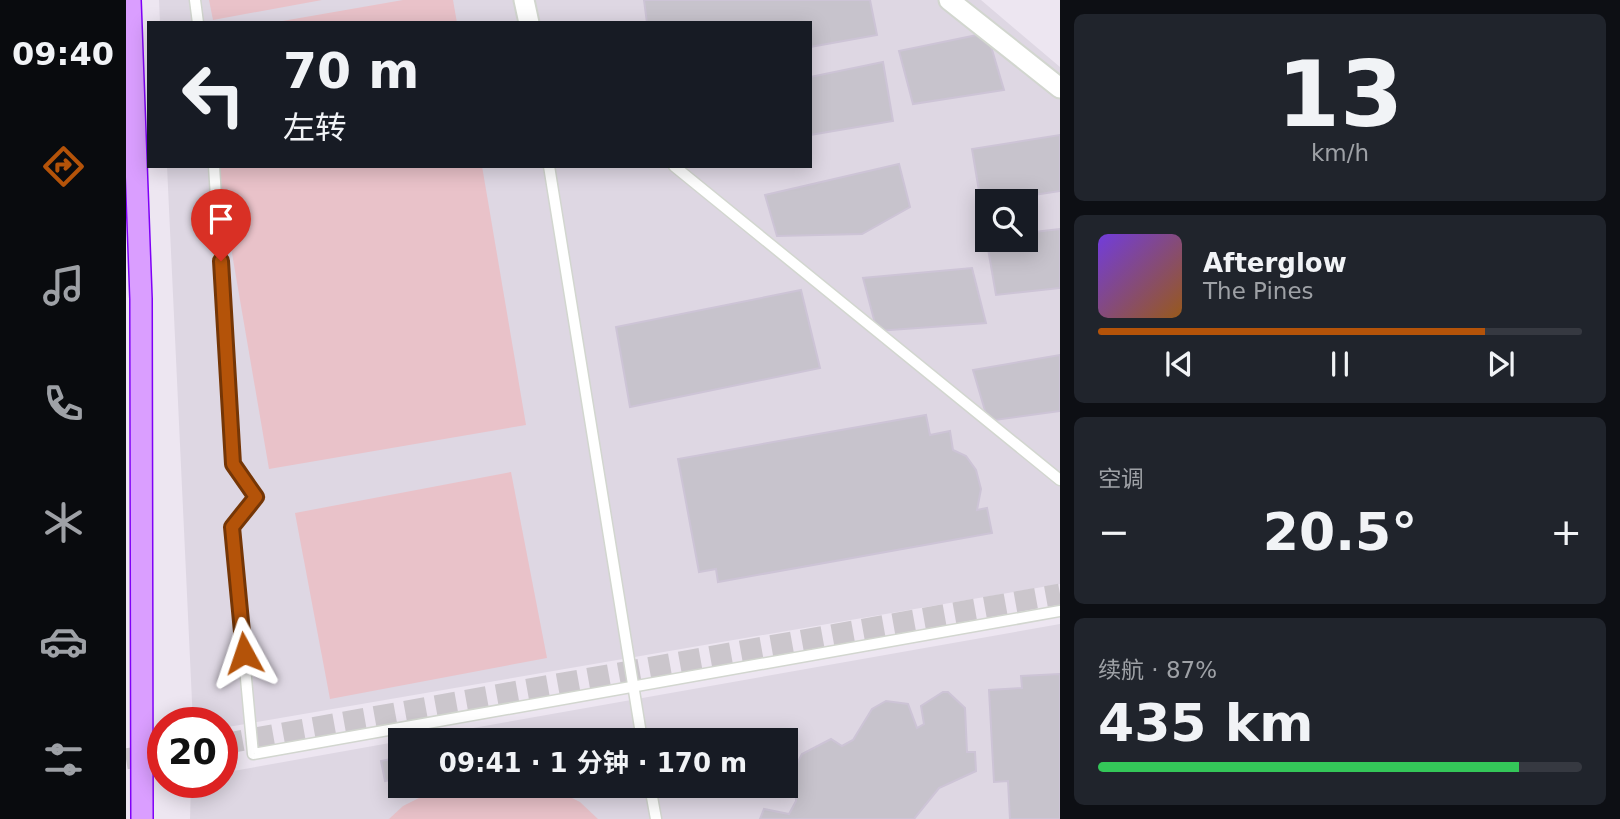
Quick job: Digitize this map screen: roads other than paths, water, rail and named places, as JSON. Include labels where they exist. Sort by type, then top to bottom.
[{"type":"highway","points":[[130,0],[141,299],[142,819]]},
{"type":"street","points":[[524,0],[529,21]]},
{"type":"street","points":[[949,0],[1060,88]]},
{"type":"lane","points":[[195,0],[198,21]]},
{"type":"lane","points":[[214,168],[233,464],[256,497],[232,527],[253,754],[1060,611]]},
{"type":"lane","points":[[549,168],[640,728]]},
{"type":"lane","points":[[676,168],[1060,480]]},
{"type":"lane","points":[[652,798],[656,819]]},
{"type":"tunnel","points":[[238,741],[1060,594]]},
{"type":"tunnel","points":[[126,759],[147,756]]}]
